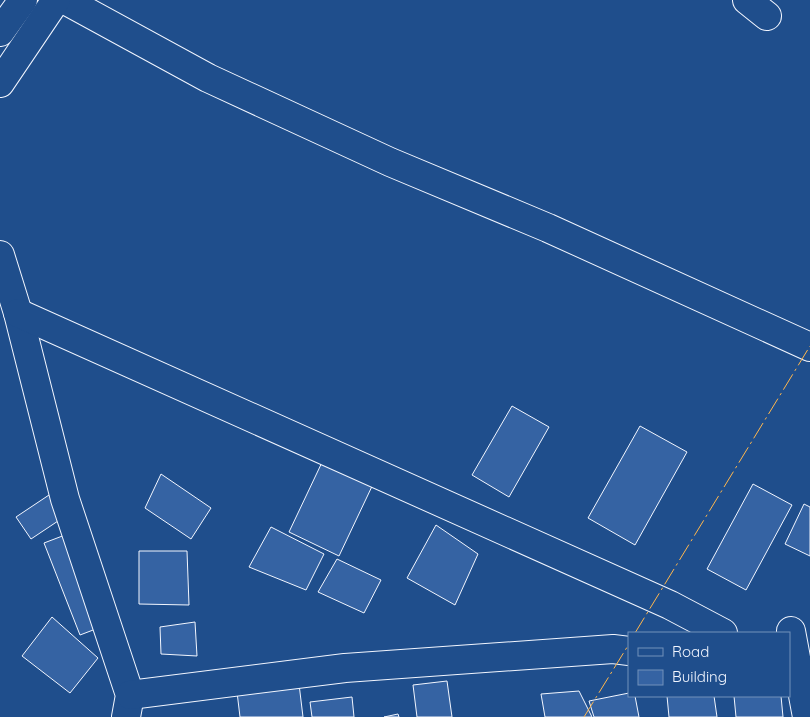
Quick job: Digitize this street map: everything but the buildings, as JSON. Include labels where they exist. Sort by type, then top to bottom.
[{"type":"street","points":[[0,32],[23,0]]},
{"type":"street","points":[[0,83],[56,0]]},
{"type":"street","points":[[65,0],[208,78],[390,162],[548,228],[810,348]]},
{"type":"street","points":[[0,255],[18,313],[66,499],[128,706],[345,668],[613,649],[628,651]]},
{"type":"street","points":[[18,313],[670,605],[721,632]]},
{"type":"street","points":[[793,630],[806,717]]},
{"type":"power","points":[[636,632],[810,346]]},
{"type":"power","points":[[584,717],[628,646]]}]
